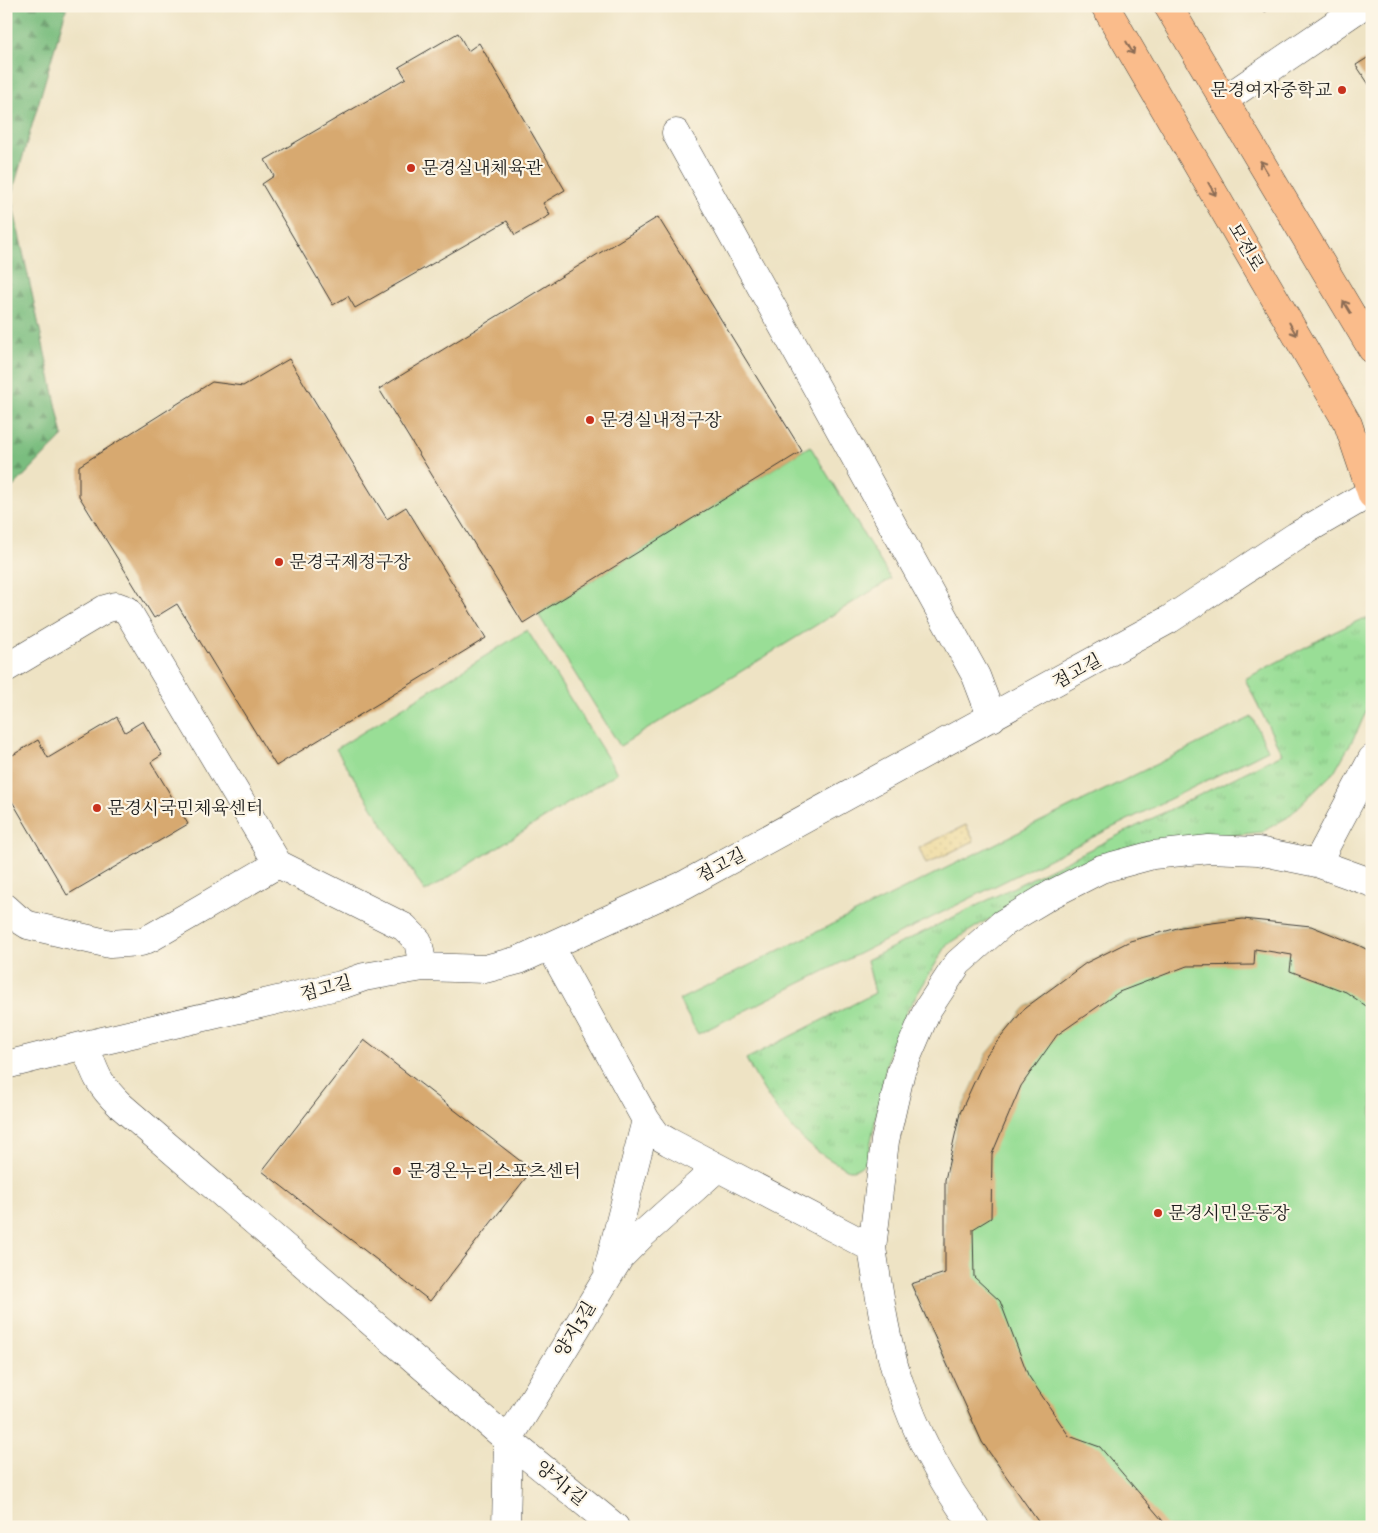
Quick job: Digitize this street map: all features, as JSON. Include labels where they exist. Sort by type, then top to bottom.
[{"type":"main road","name":"모전로","points":[[1105,6],[1348,424],[1371,493]]},
{"type":"main road","points":[[1168,6],[1372,349]]},
{"type":"street","points":[[1224,100],[1362,6]]},
{"type":"street","points":[[676,133],[976,676],[992,718]]},
{"type":"street","name":"점고길","points":[[6,1066],[85,1045],[341,985],[364,977],[423,967],[485,969],[519,960],[684,884],[992,718],[1170,619],[1296,536],[1371,493]]},
{"type":"street","points":[[6,668],[105,609],[116,606],[127,610],[278,864],[404,927],[418,941],[423,967]]},
{"type":"street","points":[[1317,863],[1372,759]]},
{"type":"street","points":[[975,1527],[938,1468],[912,1419],[898,1377],[885,1322],[872,1248],[885,1141],[901,1070],[927,1010],[958,963],[1002,924],[1052,894],[1101,869],[1154,855],[1209,849],[1258,851],[1317,863],[1370,882]]},
{"type":"street","points":[[6,908],[17,918],[28,924],[110,944],[141,942],[278,864]]},
{"type":"street","points":[[550,946],[646,1120],[657,1135],[872,1248]]},
{"type":"street","name":"양지1길","points":[[85,1045],[98,1080],[121,1106],[508,1440],[614,1527]]},
{"type":"street","points":[[604,1282],[646,1120]]},
{"type":"street","name":"양지3길","points":[[506,1527],[508,1440],[620,1257],[717,1168]]},
{"type":"green space","points":[[6,6],[67,6],[11,197],[63,436],[6,494]]},
{"type":"green space","points":[[810,446],[891,579],[620,746],[538,614]]},
{"type":"green space","points":[[1362,619],[1372,619],[1372,697],[1358,730],[1335,771],[1288,817],[1262,832],[1156,841],[1118,853],[982,923],[947,945],[907,1011],[889,1054],[867,1161],[860,1167],[851,1170],[847,1169],[819,1153],[782,1117],[746,1059],[875,993],[867,960],[1282,754],[1245,679]]},
{"type":"green space","points":[[527,630],[617,773],[425,892],[336,749]]},
{"type":"green space","points":[[1252,717],[1268,750],[698,1034],[679,1000]]},
{"type":"green space","name":"문경시민운동장","points":[[1243,919],[1311,926],[1372,952],[1372,1527],[1042,1527],[982,1442],[911,1284],[945,1273],[945,1180],[960,1113],[987,1054],[1025,1008],[1086,963],[1130,941],[1181,927]]},
{"type":"sand","points":[[966,825],[974,841],[926,864],[919,848]]},
{"type":"building","points":[[1261,6],[1274,6],[1265,12]]},
{"type":"building","name":"문경실내체육관","points":[[458,33],[468,51],[479,43],[565,190],[543,203],[550,215],[515,235],[507,221],[355,308],[348,296],[333,305],[262,184],[274,176],[265,160],[406,78],[399,67]]},
{"type":"building","points":[[1372,55],[1372,89],[1356,65]]},
{"type":"building","name":"문경실내정구장","points":[[658,217],[802,451],[523,623],[379,389]]},
{"type":"building","name":"문경국제정구장","points":[[289,359],[387,519],[406,507],[486,638],[276,766],[177,604],[154,618],[79,496],[79,466],[212,382],[243,386]]},
{"type":"building","name":"문경시국민체육센터","points":[[117,717],[125,732],[143,721],[162,755],[151,762],[188,824],[67,895],[6,791],[6,759],[38,740],[48,758]]},
{"type":"building","points":[[1243,919],[1311,926],[1372,952],[1372,1010],[1346,992],[1290,971],[1292,955],[1255,949],[1254,965],[1187,966],[1119,992],[1057,1035],[1021,1086],[992,1154],[991,1218],[973,1229],[974,1277],[1000,1301],[1028,1375],[1069,1436],[1100,1447],[1168,1527],[1042,1527],[982,1442],[911,1284],[945,1273],[945,1180],[960,1113],[987,1054],[1025,1008],[1086,963],[1130,941],[1181,927]]},
{"type":"building","name":"문경온누리스포츠센터","points":[[364,1040],[532,1170],[430,1301],[262,1171]]},
{"type":"place","name":"문경여자중학교","points":[[1342,90]]},
{"type":"place","name":"문경실내체육관","points":[[411,168]]},
{"type":"place","name":"문경실내정구장","points":[[590,420]]},
{"type":"place","name":"문경국제정구장","points":[[279,562]]},
{"type":"place","name":"문경시국민체육센터","points":[[97,808]]},
{"type":"place","name":"문경온누리스포츠센터","points":[[397,1171]]},
{"type":"place","name":"문경시민운동장","points":[[1158,1213]]}]
